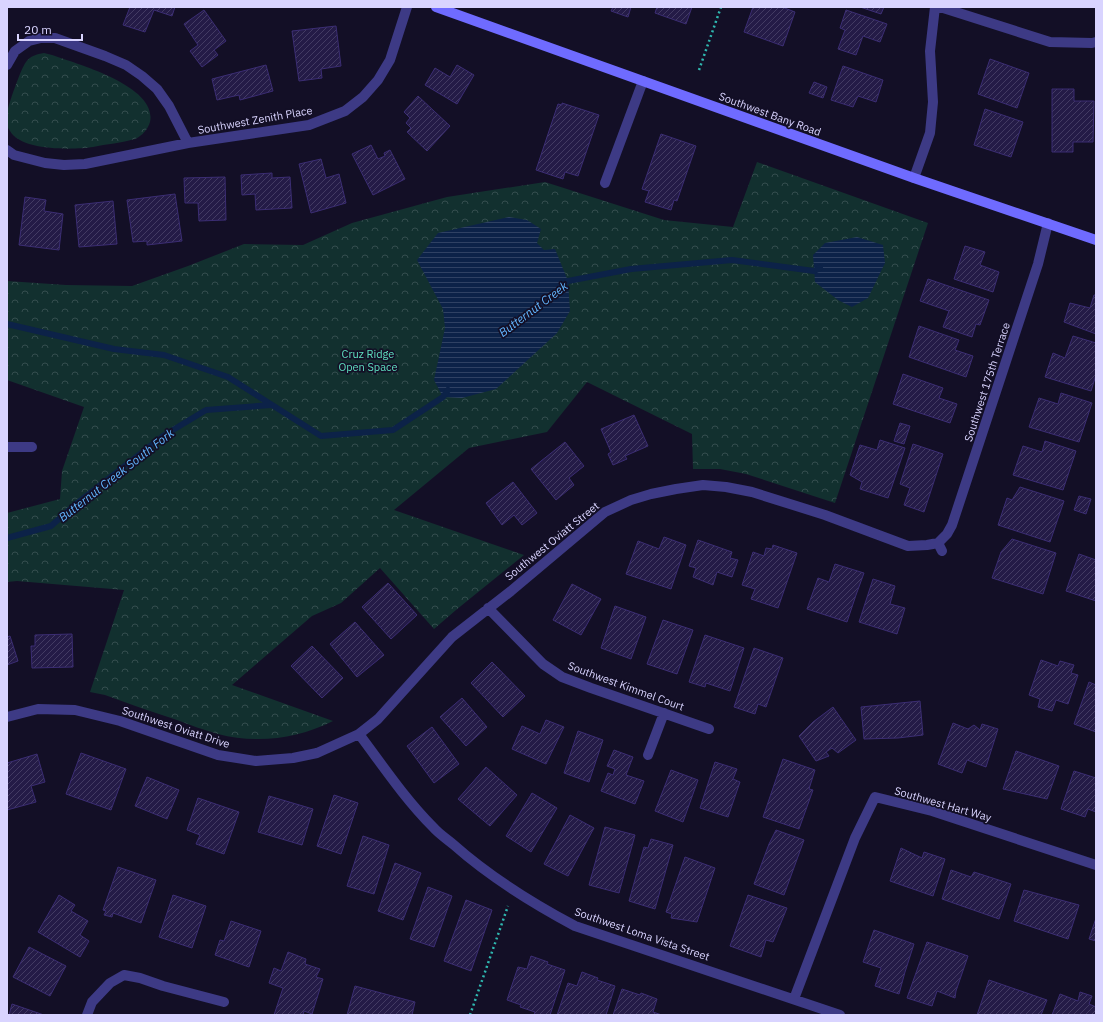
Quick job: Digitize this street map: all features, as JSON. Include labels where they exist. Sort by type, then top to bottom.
[{"type":"street","name":"Southwest Zenith Place","points":[[7,150],[14,154],[45,163],[85,164],[188,143],[309,125],[345,110],[363,97],[378,80],[390,60],[407,7]]},
{"type":"street","name":"Southwest Bany Road","points":[[436,7],[914,178],[1096,240]]},
{"type":"street","points":[[914,178],[930,133],[934,102],[930,50],[935,7]]},
{"type":"street","points":[[940,7],[1050,42],[1096,42]]},
{"type":"street","name":"Southwest Zenith Place","points":[[7,65],[15,51],[29,41],[41,38],[55,38],[126,65],[157,89],[169,106],[188,143]]},
{"type":"street","points":[[605,183],[643,81]]},
{"type":"street","name":"Southwest 175th Terrace","points":[[940,547],[952,525],[1038,264],[1048,224]]},
{"type":"street","points":[[7,447],[32,447]]},
{"type":"street","name":"Southwest Oviatt Street","points":[[359,734],[378,719],[452,637],[605,512],[631,500],[676,488],[703,485],[726,486],[752,492],[825,515],[908,546],[927,545],[940,547]]},
{"type":"street","name":"Southwest Kimmel Court","points":[[488,608],[543,664],[562,677],[709,729]]},
{"type":"street","name":"Southwest Oviatt Drive","points":[[7,717],[38,709],[75,710],[120,721],[218,755],[256,761],[293,758],[317,753],[359,734]]},
{"type":"street","points":[[648,755],[664,713]]},
{"type":"street","name":"Southwest Loma Vista Street","points":[[359,734],[399,788],[433,828],[469,859],[543,908],[575,926],[840,1015]]},
{"type":"street","name":"Southwest Hart Way","points":[[794,999],[855,838],[875,798],[932,811],[1096,865]]},
{"type":"street","points":[[87,1015],[92,1002],[110,983],[124,975],[140,978],[224,1002]]},
{"type":"path","points":[[699,70],[722,7]]},
{"type":"path","points":[[470,1015],[514,890]]},
{"type":"green space","points":[[44,53],[79,64],[113,78],[129,87],[142,98],[149,109],[150,122],[146,130],[135,139],[93,147],[73,149],[36,146],[16,138],[9,129],[7,122],[7,113],[12,95],[26,62],[34,56]]},
{"type":"green space","name":"Cruz Ridge Open Space","points":[[757,162],[928,223],[835,503],[746,474],[720,469],[693,469],[692,434],[587,382],[547,432],[469,448],[394,510],[524,555],[434,629],[380,568],[341,603],[312,616],[232,685],[333,721],[305,732],[277,738],[247,739],[218,734],[105,695],[90,692],[124,590],[17,581],[7,582],[7,513],[60,499],[62,471],[84,407],[7,380],[7,281],[66,285],[132,286],[244,244],[303,245],[352,223],[447,197],[545,182],[664,220],[733,227]]},
{"type":"water","points":[[509,217],[527,220],[541,229],[537,243],[544,250],[555,249],[568,281],[570,311],[557,333],[496,389],[462,398],[443,397],[434,380],[445,328],[443,309],[417,260],[438,233]]},
{"type":"water","points":[[857,237],[883,245],[885,263],[868,298],[852,307],[838,300],[815,282],[813,255],[825,243]]},
{"type":"building","points":[[130,7],[175,7],[172,16],[154,10],[145,32],[123,25]]},
{"type":"building","points":[[613,7],[631,7],[628,17],[611,11]]},
{"type":"building","points":[[657,7],[692,7],[686,24],[655,13]]},
{"type":"building","points":[[753,7],[782,7],[795,12],[783,46],[744,32]]},
{"type":"building","points":[[860,7],[884,7],[881,14]]},
{"type":"building","points":[[204,10],[226,41],[214,50],[218,55],[202,67],[190,51],[198,45],[184,24]]},
{"type":"building","points":[[846,10],[887,24],[880,42],[863,36],[856,55],[838,49],[845,30],[840,28]]},
{"type":"building","points":[[336,26],[341,66],[321,69],[322,78],[299,81],[292,31]]},
{"type":"building","points":[[990,59],[1029,73],[1017,108],[978,94]]},
{"type":"building","points":[[266,65],[273,91],[240,100],[239,95],[217,100],[212,79]]},
{"type":"building","points":[[457,65],[474,75],[457,104],[425,85],[435,68],[450,77]]},
{"type":"building","points":[[843,66],[883,80],[876,102],[858,96],[853,107],[831,100]]},
{"type":"building","points":[[814,82],[827,87],[823,98],[809,93]]},
{"type":"building","points":[[1052,89],[1074,89],[1074,101],[1094,101],[1093,142],[1073,142],[1073,152],[1052,152]]},
{"type":"building","points":[[418,96],[450,126],[427,151],[407,132],[411,128],[406,123],[410,118],[404,112]]},
{"type":"building","points":[[562,103],[599,115],[578,176],[565,172],[563,179],[536,170],[558,104],[562,105]]},
{"type":"building","points":[[985,109],[1023,122],[1011,157],[974,145]]},
{"type":"building","points":[[661,134],[696,146],[677,201],[674,200],[671,210],[645,202],[649,191],[642,189]]},
{"type":"building","points":[[371,145],[378,159],[385,156],[384,153],[390,150],[405,179],[373,195],[352,154]]},
{"type":"building","points":[[321,159],[326,178],[339,174],[346,203],[311,213],[299,164]]},
{"type":"building","points":[[272,173],[272,178],[290,177],[292,208],[256,210],[255,194],[242,195],[241,175]]},
{"type":"building","points":[[225,177],[226,220],[199,221],[198,203],[185,203],[184,178]]},
{"type":"building","points":[[175,194],[182,241],[147,245],[147,241],[133,242],[127,200]]},
{"type":"building","points":[[25,197],[46,200],[44,211],[63,214],[59,250],[19,245]]},
{"type":"building","points":[[113,201],[117,244],[79,247],[75,205]]},
{"type":"building","points":[[965,246],[985,252],[980,265],[999,272],[993,292],[954,279]]},
{"type":"building","points":[[928,279],[989,300],[980,325],[976,324],[972,337],[943,327],[949,311],[920,301]]},
{"type":"building","points":[[1094,295],[1096,295],[1096,334],[1064,322],[1070,303],[1090,308]]},
{"type":"building","points":[[919,326],[959,340],[955,350],[973,356],[966,377],[909,357]]},
{"type":"building","points":[[1073,336],[1096,343],[1096,375],[1091,391],[1045,377],[1053,353],[1065,358]]},
{"type":"building","points":[[903,374],[943,388],[939,398],[957,404],[950,423],[893,404]]},
{"type":"building","points":[[1061,393],[1092,403],[1079,442],[1029,427],[1039,398],[1058,404]]},
{"type":"building","points":[[634,415],[648,446],[625,456],[627,459],[613,465],[608,454],[611,452],[601,429]]},
{"type":"building","points":[[900,423],[910,426],[904,444],[894,441]]},
{"type":"building","points":[[880,440],[905,448],[888,498],[860,489],[862,482],[850,475],[860,445],[877,450]]},
{"type":"building","points":[[1045,441],[1076,451],[1063,490],[1013,475],[1023,446],[1042,452]]},
{"type":"building","points":[[565,442],[584,466],[569,478],[574,485],[556,500],[531,469]]},
{"type":"building","points":[[913,444],[943,454],[924,512],[904,505],[910,488],[900,484]]},
{"type":"building","points":[[513,482],[537,513],[522,525],[514,515],[502,525],[486,503]]},
{"type":"building","points":[[1020,487],[1064,501],[1050,542],[998,525],[1007,498],[1012,500]]},
{"type":"building","points":[[1079,496],[1091,499],[1086,514],[1074,510]]},
{"type":"building","points":[[664,537],[686,545],[671,589],[626,574],[638,541],[659,549]]},
{"type":"building","points":[[1012,539],[1056,553],[1043,594],[992,578],[1001,552]]},
{"type":"building","points":[[698,540],[732,552],[730,558],[738,560],[732,577],[717,572],[713,585],[693,577],[696,568],[689,566]]},
{"type":"building","points":[[773,545],[797,553],[778,608],[751,599],[755,589],[742,585],[753,552],[764,556],[766,548],[772,549]]},
{"type":"building","points":[[1079,554],[1096,560],[1096,601],[1066,591]]},
{"type":"building","points":[[835,564],[864,573],[847,622],[807,609],[818,578],[829,582]]},
{"type":"building","points":[[873,579],[895,586],[890,604],[905,608],[897,634],[859,622]]},
{"type":"building","points":[[388,583],[417,615],[391,639],[362,607]]},
{"type":"building","points":[[572,584],[601,599],[581,635],[553,620]]},
{"type":"building","points":[[615,606],[646,617],[631,659],[601,648]]},
{"type":"building","points":[[663,620],[693,630],[677,674],[647,664]]},
{"type":"building","points":[[355,622],[384,655],[357,677],[330,644]]},
{"type":"building","points":[[72,634],[73,667],[32,668],[31,646],[35,646],[35,635]]},
{"type":"building","points":[[705,635],[744,648],[730,691],[706,683],[705,687],[689,682]]},
{"type":"building","points":[[10,636],[18,661],[7,665],[7,637]]},
{"type":"building","points":[[312,646],[343,678],[322,698],[291,666]]},
{"type":"building","points":[[754,648],[783,658],[766,707],[758,704],[755,714],[734,707]]},
{"type":"building","points":[[1041,660],[1058,666],[1060,661],[1074,665],[1071,673],[1078,675],[1068,704],[1056,700],[1052,711],[1038,707],[1040,699],[1029,695]]},
{"type":"building","points":[[492,662],[525,696],[503,717],[471,683]]},
{"type":"building","points":[[1089,682],[1096,685],[1096,732],[1074,724]]},
{"type":"building","points":[[462,698],[487,727],[466,746],[440,717]]},
{"type":"building","points":[[920,701],[923,735],[898,738],[864,739],[861,707]]},
{"type":"building","points":[[833,707],[856,740],[838,753],[832,748],[826,752],[829,756],[816,761],[799,736],[813,722]]},
{"type":"building","points":[[546,720],[564,727],[546,764],[512,749],[522,726],[540,734]]},
{"type":"building","points":[[953,723],[968,729],[974,725],[980,730],[982,724],[998,729],[986,767],[967,760],[962,773],[938,764]]},
{"type":"building","points":[[432,727],[459,764],[434,783],[407,746]]},
{"type":"building","points":[[578,731],[603,740],[589,782],[564,773]]},
{"type":"building","points":[[614,750],[633,757],[626,775],[644,781],[635,804],[601,791],[608,773],[613,775],[615,769],[607,766]]},
{"type":"building","points":[[1016,751],[1059,766],[1047,799],[1003,789]]},
{"type":"building","points":[[81,753],[126,769],[111,810],[66,794]]},
{"type":"building","points":[[37,754],[45,782],[31,786],[36,802],[7,810],[7,763]]},
{"type":"building","points":[[783,759],[815,770],[809,789],[813,790],[799,829],[763,817]]},
{"type":"building","points":[[715,762],[737,769],[733,779],[740,782],[728,817],[700,808]]},
{"type":"building","points":[[486,767],[517,795],[490,826],[458,799]]},
{"type":"building","points":[[671,770],[698,780],[683,822],[655,811]]},
{"type":"building","points":[[1074,771],[1096,778],[1096,812],[1088,809],[1085,817],[1061,809]]},
{"type":"building","points":[[147,777],[179,790],[167,819],[135,806]]},
{"type":"building","points":[[532,793],[557,808],[531,852],[506,836]]},
{"type":"building","points":[[334,795],[358,803],[341,854],[317,846]]},
{"type":"building","points":[[269,796],[313,809],[302,845],[258,832]]},
{"type":"building","points":[[198,798],[239,812],[224,854],[196,844],[200,835],[187,830]]},
{"type":"building","points":[[570,815],[594,828],[568,876],[544,864]]},
{"type":"building","points":[[605,827],[635,835],[619,893],[589,885]]},
{"type":"building","points":[[776,830],[804,840],[784,895],[754,884],[769,844]]},
{"type":"building","points":[[363,836],[389,845],[374,894],[347,886]]},
{"type":"building","points":[[651,839],[673,845],[655,909],[629,901],[644,847],[648,848]]},
{"type":"building","points":[[901,848],[922,858],[924,852],[945,859],[933,896],[890,881]]},
{"type":"building","points":[[685,857],[715,868],[697,922],[671,918],[672,914],[666,912]]},
{"type":"building","points":[[395,863],[421,873],[403,920],[378,911]]},
{"type":"building","points":[[118,867],[156,880],[141,923],[113,913],[112,917],[104,915],[106,911],[103,910]]},
{"type":"building","points":[[951,870],[971,877],[974,872],[1011,884],[999,919],[942,899]]},
{"type":"building","points":[[428,887],[452,896],[434,947],[410,939]]},
{"type":"building","points":[[1024,890],[1079,905],[1068,939],[1014,921]]},
{"type":"building","points":[[59,895],[75,905],[71,911],[88,921],[80,935],[89,941],[80,957],[38,932]]},
{"type":"building","points":[[173,895],[206,906],[192,948],[159,937]]},
{"type":"building","points":[[748,895],[787,908],[773,942],[766,940],[761,957],[730,946]]},
{"type":"building","points":[[466,900],[492,910],[471,971],[444,961]]},
{"type":"building","points":[[1096,918],[1096,941],[1089,939]]},
{"type":"building","points":[[231,921],[261,931],[249,967],[215,955],[220,940],[224,941]]},
{"type":"building","points":[[874,930],[914,944],[899,994],[875,986],[881,968],[863,962]]},
{"type":"building","points":[[927,942],[968,956],[955,998],[937,991],[932,1006],[907,998]]},
{"type":"building","points":[[29,947],[66,966],[50,996],[13,977]]},
{"type":"building","points":[[288,952],[306,959],[305,964],[320,969],[316,977],[323,979],[312,1014],[304,1011],[303,1015],[274,1015],[283,988],[269,983],[274,968],[281,971]]},
{"type":"building","points":[[531,956],[548,962],[547,964],[565,970],[550,1015],[534,1015],[535,1012],[520,1007],[521,1005],[507,1000],[518,967],[527,969]]},
{"type":"building","points":[[582,972],[598,978],[597,980],[615,986],[606,1015],[557,1015],[568,983],[577,986]]},
{"type":"building","points":[[989,980],[1047,1000],[1041,1015],[977,1015]]},
{"type":"building","points":[[355,986],[415,1002],[412,1015],[347,1015]]},
{"type":"building","points":[[622,989],[640,995],[641,993],[657,999],[653,1012],[662,1015],[613,1015]]},
{"type":"building","points":[[1080,992],[1092,996],[1089,1004],[1096,1007],[1096,1015],[1052,1015],[1060,994],[1078,1001]]},
{"type":"building","points":[[12,1004],[44,1015],[9,1015]]},
{"type":"waterway","name":"Butternut Creek","points":[[563,286],[568,281],[631,269],[732,260],[814,271],[820,268]]},
{"type":"waterway","points":[[7,324],[114,349],[164,355],[228,377],[321,436],[393,430],[443,397],[448,390]]},
{"type":"waterway","name":"Butternut Creek South Fork","points":[[7,538],[51,526],[76,504],[163,436],[206,410],[271,405]]}]
